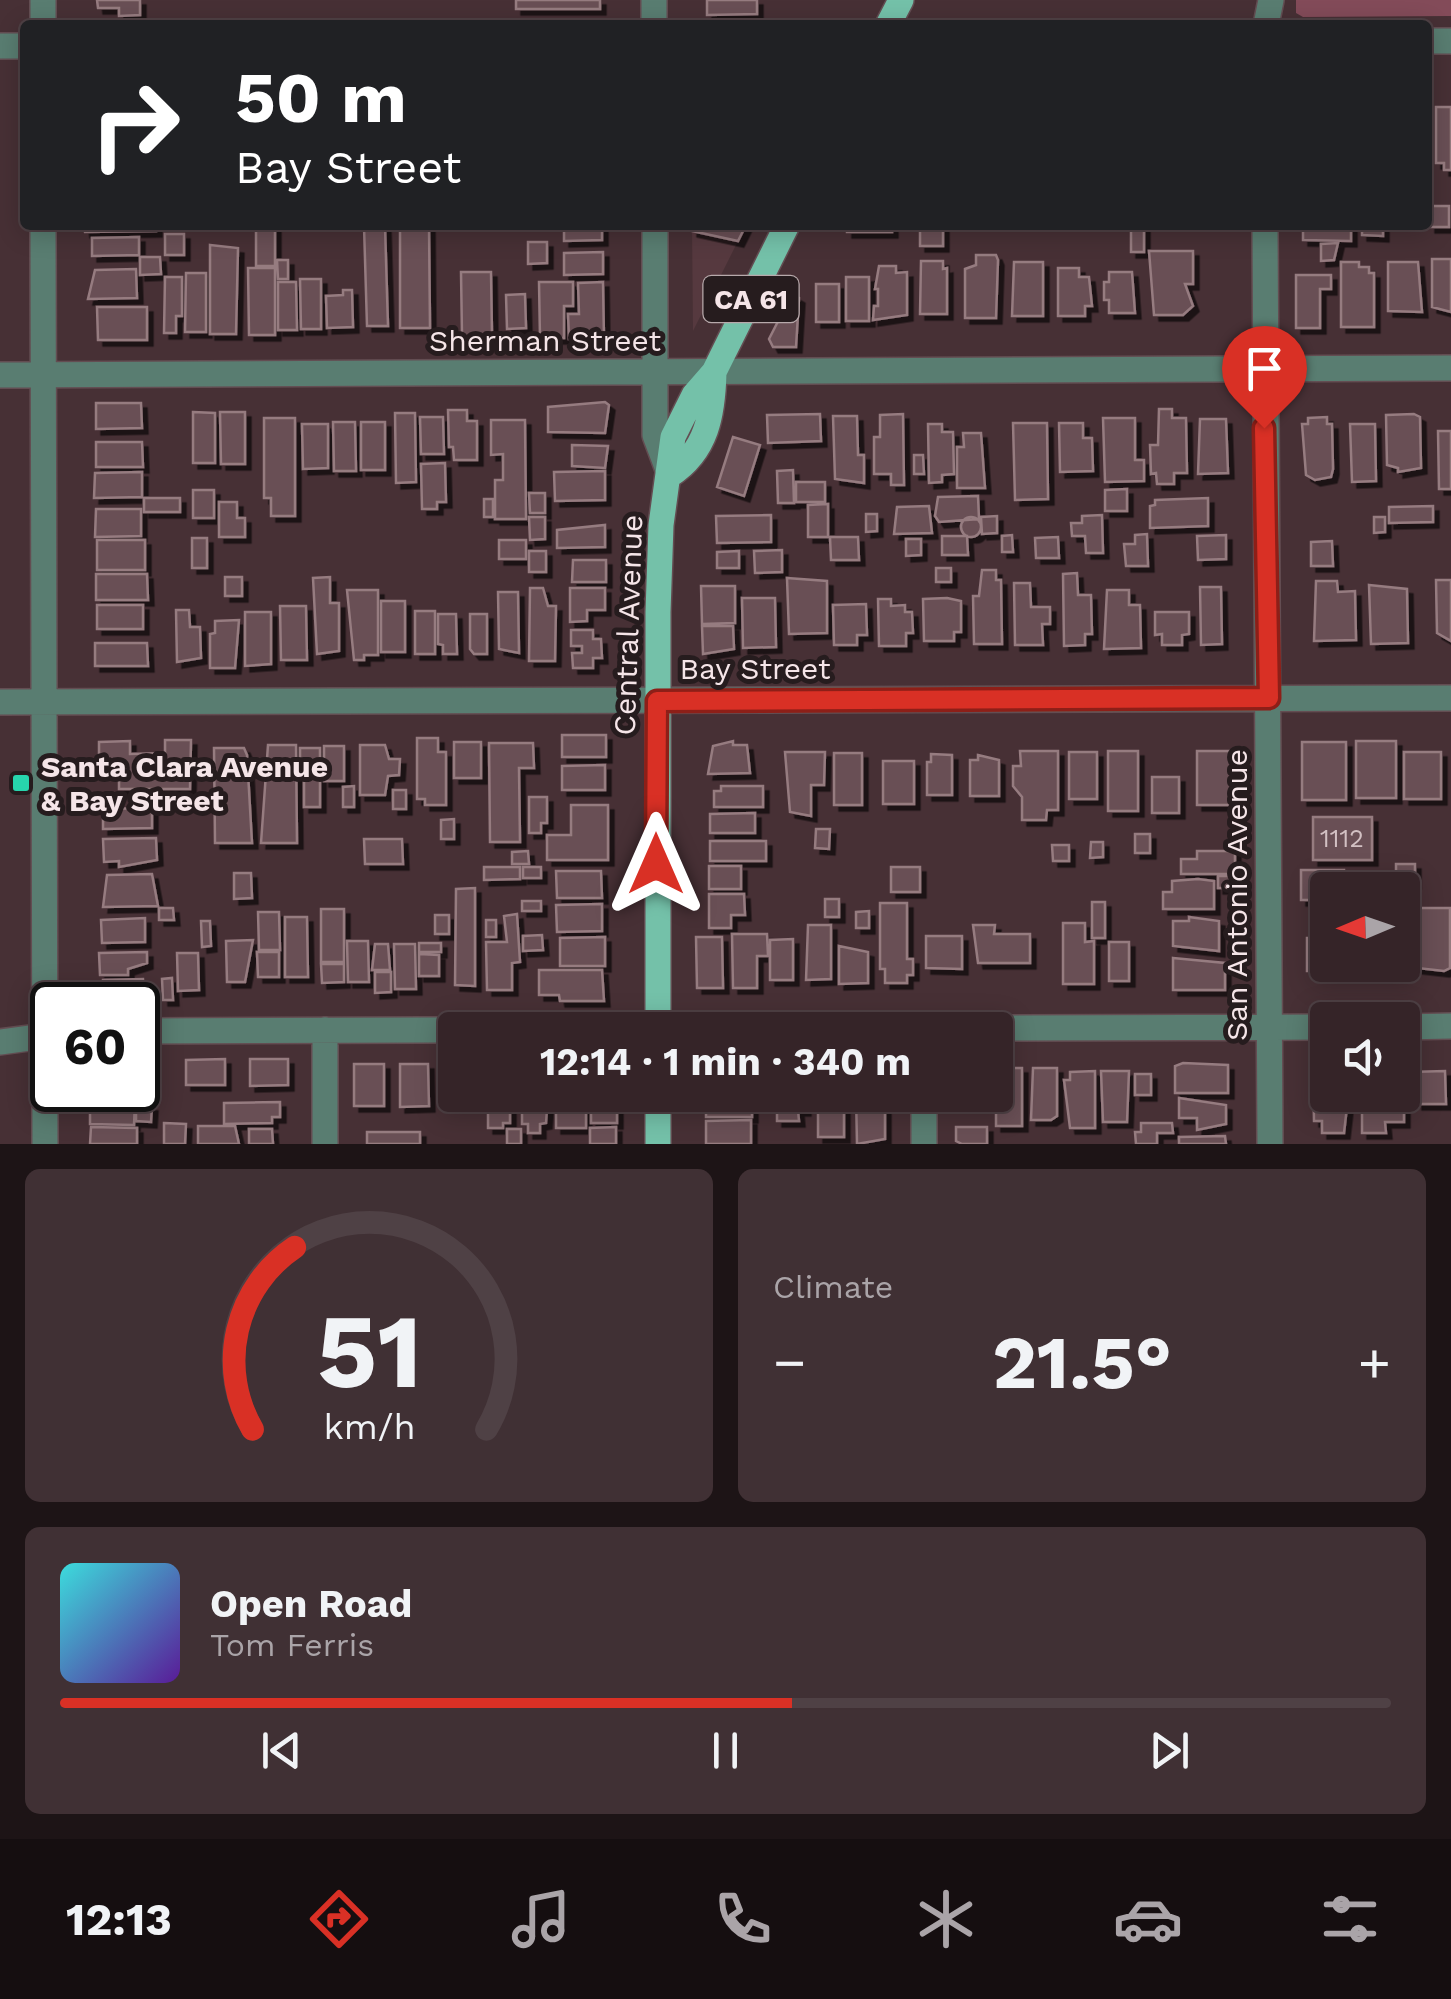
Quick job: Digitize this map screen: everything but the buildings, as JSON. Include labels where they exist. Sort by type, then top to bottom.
[{"type":"main road","name":"CA 61","points":[[670,474],[692,460],[713,408],[714,372],[785,230]]},
{"type":"main road","name":"Central Avenue","points":[[658,1012],[657,701],[661,525],[670,474]]},
{"type":"main road","points":[[658,1112],[658,1144]]},
{"type":"street","points":[[44,230],[49,982]]},
{"type":"street","name":"Central Avenue","points":[[655,230],[655,435],[670,474]]},
{"type":"street","name":"San Antonio Avenue","points":[[1265,230],[1270,1144]]},
{"type":"street","name":"Sherman Street","points":[[0,375],[1451,368]]},
{"type":"street","name":"Bay Street","points":[[0,702],[1451,698]]},
{"type":"street","points":[[1420,1026],[1451,1026]]},
{"type":"street","points":[[1013,1029],[1310,1027]]},
{"type":"street","points":[[324,1030],[325,1144]]},
{"type":"street","points":[[160,1031],[438,1030]]},
{"type":"street","points":[[0,1042],[30,1038]]},
{"type":"street","points":[[45,1144],[46,1112]]},
{"type":"street","points":[[924,1112],[924,1144]]},
{"type":"shaded area","points":[[1296,0],[1451,0],[1451,16],[1303,17],[1296,13]]},
{"type":"shaded area","points":[[692,230],[744,230],[693,331]]},
{"type":"place","name":"Santa Clara Avenue & Bay Street","points":[[21,783]]},
{"type":"route","points":[[656,864],[657,701],[1269,698],[1264,428]]}]
